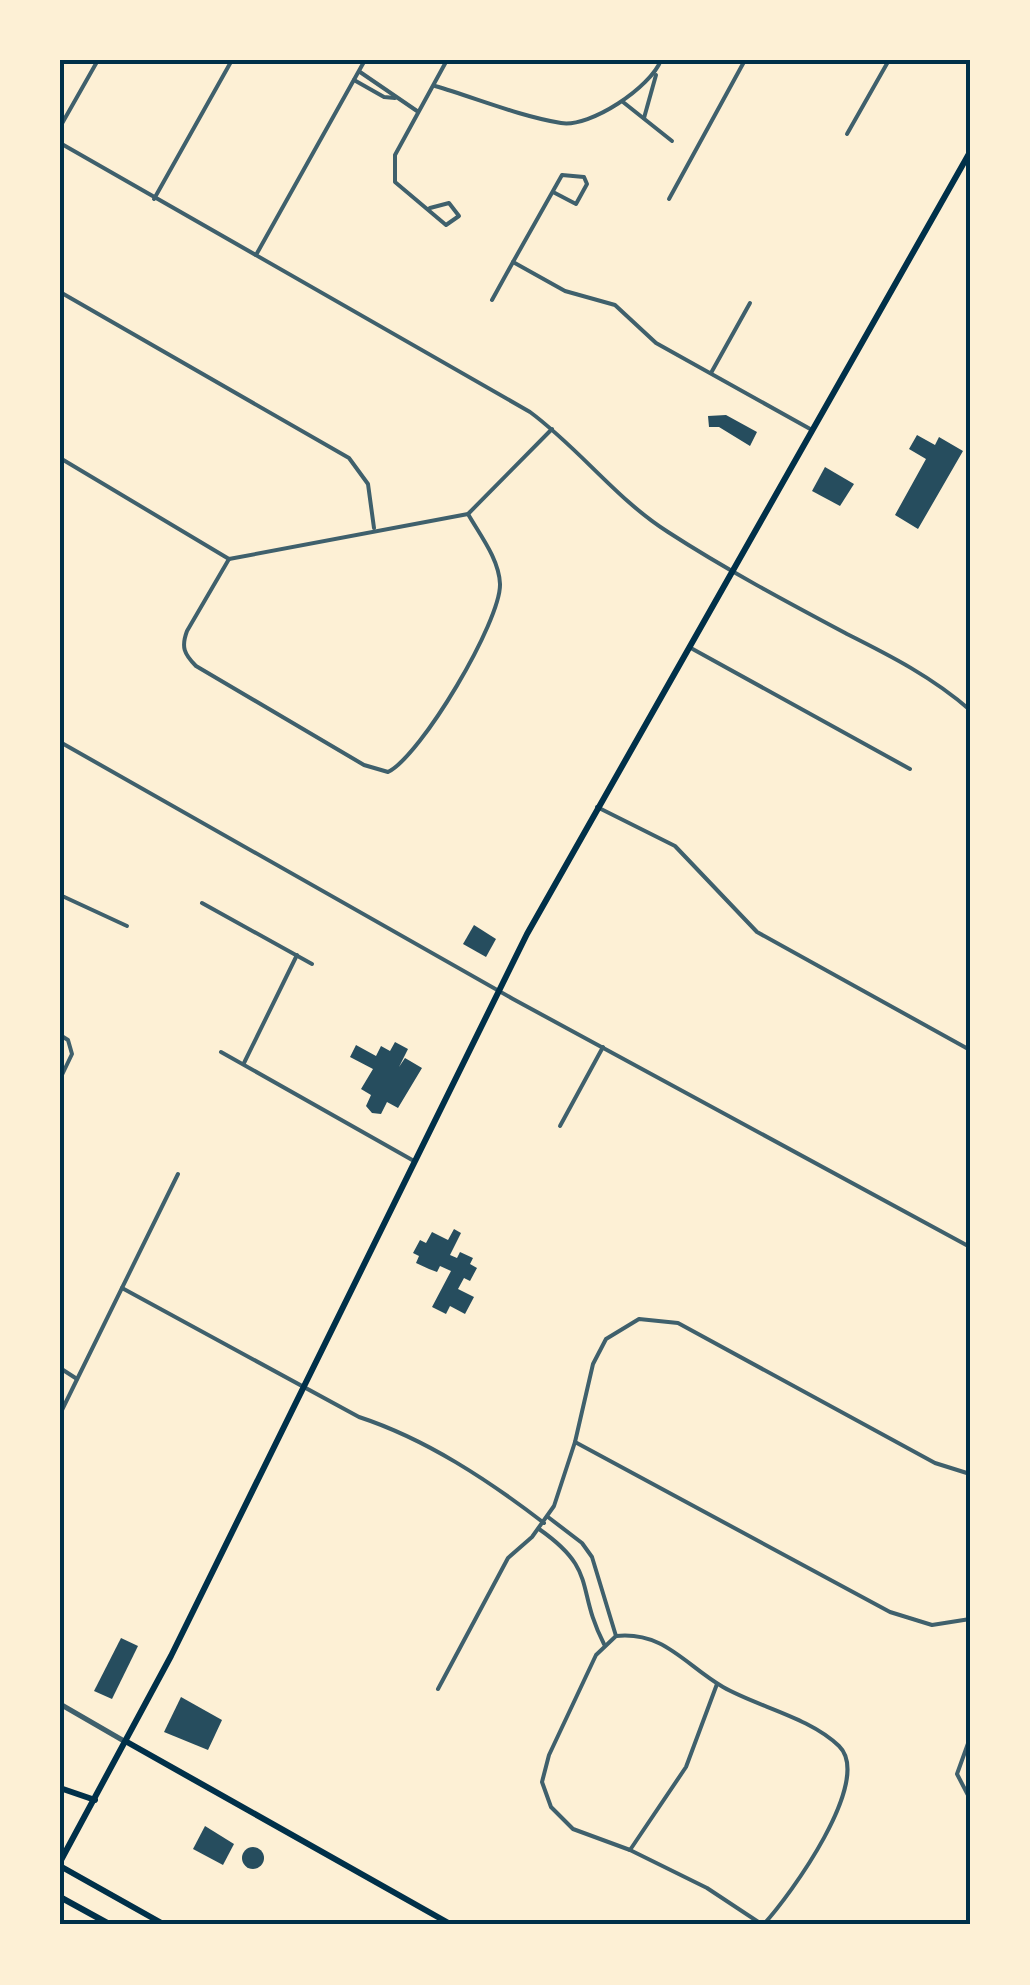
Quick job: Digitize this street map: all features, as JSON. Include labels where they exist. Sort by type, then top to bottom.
[{"type":"main road","points":[[165,1925],[60,1864],[127,1742],[498,991],[598,807],[970,152]]},
{"type":"main road","points":[[127,1742],[452,1925]]},
{"type":"main road","points":[[60,1788],[94,1800]]},
{"type":"main road","points":[[60,1897],[110,1925]]},
{"type":"street","points":[[60,127],[98,60]]},
{"type":"street","points":[[154,199],[232,60]]},
{"type":"street","points":[[256,255],[364,60]]},
{"type":"street","points":[[430,208],[448,203],[459,216],[446,225],[395,182],[395,155],[448,60]]},
{"type":"street","points":[[644,118],[662,60]]},
{"type":"street","points":[[669,199],[745,60]]},
{"type":"street","points":[[848,134],[889,60]]},
{"type":"street","points":[[434,86],[566,124],[623,102],[657,70]]},
{"type":"street","points":[[358,71],[390,89],[395,98]]},
{"type":"street","points":[[354,79],[417,111]]},
{"type":"street","points":[[623,102],[672,141]]},
{"type":"street","points":[[60,143],[552,429],[640,512],[733,569],[896,657],[942,686],[970,710]]},
{"type":"street","points":[[492,300],[514,262],[552,192],[562,175],[584,177],[587,184],[576,204],[552,192]]},
{"type":"street","points":[[514,262],[565,291],[615,305],[656,343],[812,430]]},
{"type":"street","points":[[60,292],[349,458],[368,484],[374,530]]},
{"type":"street","points":[[711,374],[750,303]]},
{"type":"street","points":[[60,458],[229,559],[468,514],[552,429]]},
{"type":"street","points":[[229,559],[187,631],[182,643],[186,655],[364,764],[388,772],[406,760],[493,619],[500,582],[494,561],[468,514]]},
{"type":"street","points":[[689,648],[910,769]]},
{"type":"street","points":[[60,742],[498,991],[970,1246]]},
{"type":"street","points":[[598,807],[675,846],[703,871],[735,914],[757,932],[970,1050]]},
{"type":"street","points":[[60,894],[126,926]]},
{"type":"street","points":[[202,902],[312,964]]},
{"type":"street","points":[[244,1066],[297,955]]},
{"type":"street","points":[[60,1035],[72,1048],[60,1080]]},
{"type":"street","points":[[560,1126],[603,1047]]},
{"type":"street","points":[[221,1052],[414,1161]]},
{"type":"street","points":[[60,1414],[178,1174]]},
{"type":"street","points":[[122,1288],[358,1418],[396,1430],[479,1477],[544,1523]]},
{"type":"street","points":[[438,1689],[508,1558],[539,1530],[548,1516],[575,1442],[598,1351],[614,1331],[640,1319],[658,1318],[690,1328],[934,1462],[969,1474],[970,1554]]},
{"type":"street","points":[[60,1368],[77,1380]]},
{"type":"street","points":[[575,1442],[890,1612],[932,1625],[970,1618]]},
{"type":"street","points":[[548,1516],[582,1543],[592,1557],[616,1636]]},
{"type":"street","points":[[539,1530],[572,1554],[580,1567],[588,1605],[604,1644]]},
{"type":"street","points":[[643,1635],[660,1641],[717,1684],[826,1736],[846,1754],[850,1770],[820,1846],[763,1925],[707,1888],[630,1850],[573,1828],[551,1807],[542,1782],[550,1756],[604,1644],[616,1636],[643,1635]]},
{"type":"street","points":[[630,1850],[686,1768],[717,1684]]},
{"type":"street","points":[[60,1704],[127,1742]]},
{"type":"street","points":[[970,1738],[958,1774],[970,1799]]},
{"type":"building","points":[[726,415],[757,432],[750,446],[719,427],[709,427],[708,416]]},
{"type":"building","points":[[917,435],[935,445],[939,437],[963,451],[918,529],[895,515],[926,459],[909,449]]},
{"type":"building","points":[[825,467],[854,484],[840,506],[812,491]]},
{"type":"building","points":[[474,925],[496,939],[486,957],[463,944]]},
{"type":"building","points":[[395,1042],[408,1049],[399,1067],[405,1058],[422,1068],[398,1108],[387,1102],[381,1114],[372,1113],[366,1106],[371,1095],[361,1089],[373,1069],[350,1057],[356,1045],[376,1056],[381,1046],[390,1051]]},
{"type":"building","points":[[454,1229],[461,1233],[450,1255],[457,1258],[460,1252],[473,1258],[470,1264],[477,1268],[470,1281],[464,1278],[458,1289],[474,1297],[465,1314],[450,1306],[446,1314],[432,1307],[451,1271],[440,1266],[437,1272],[416,1263],[419,1256],[413,1253],[420,1240],[426,1243],[432,1232],[448,1240]]},
{"type":"building","points":[[121,1638],[138,1646],[112,1699],[94,1691]]},
{"type":"building","points":[[181,1697],[222,1720],[208,1750],[164,1732]]},
{"type":"building","points":[[205,1826],[234,1844],[223,1865],[193,1849]]},
{"type":"building","points":[[249,1847],[257,1847],[264,1858],[257,1869],[249,1869],[242,1862],[242,1854]]}]
